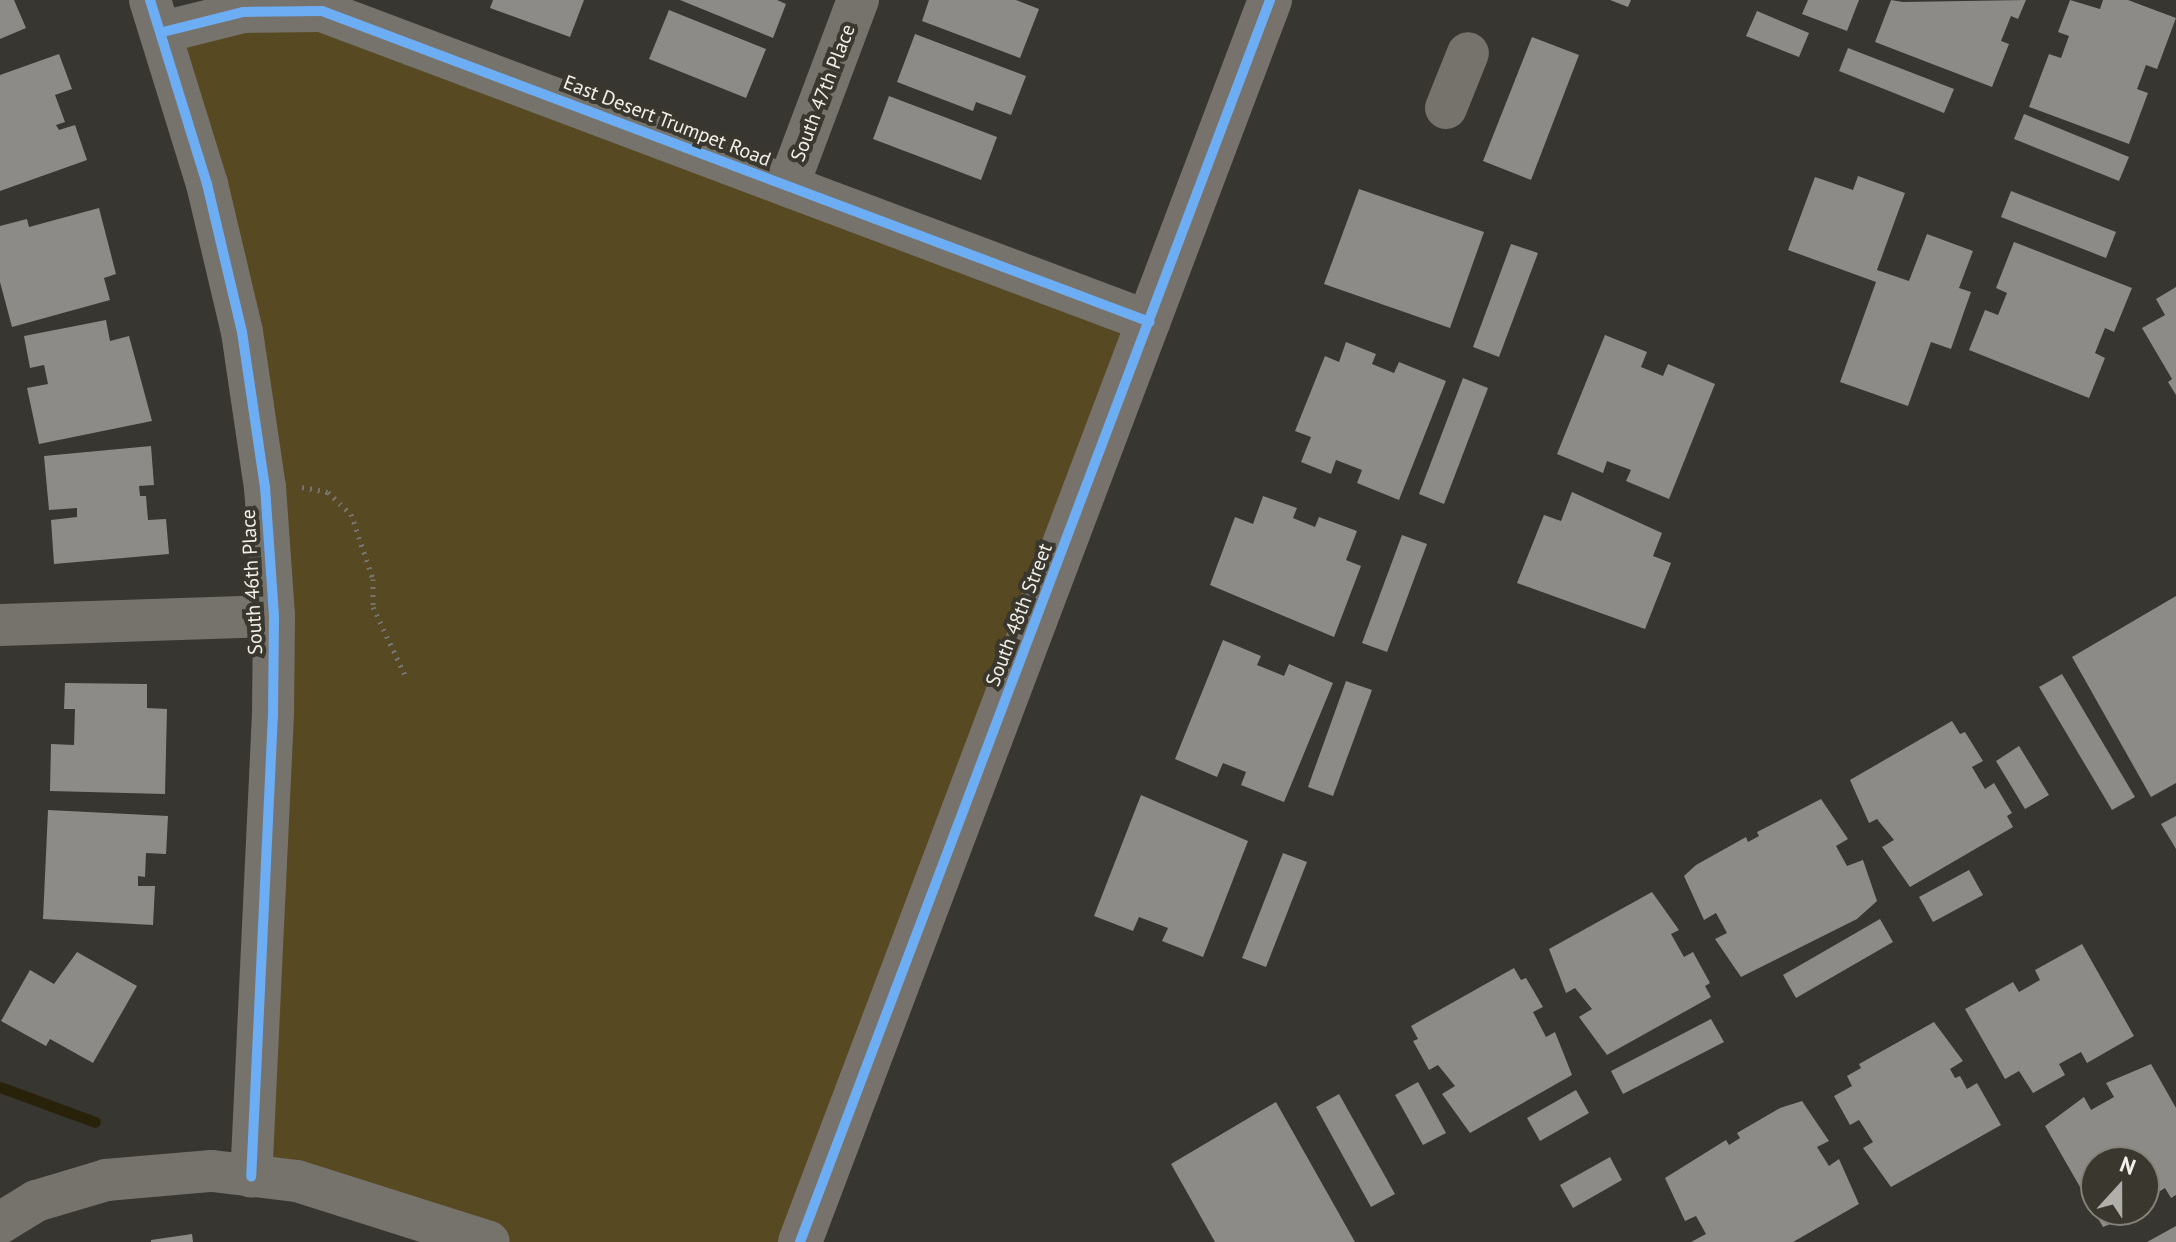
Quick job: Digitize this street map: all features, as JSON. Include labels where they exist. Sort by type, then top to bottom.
[{"type":"main road","name":"South 48th Street","points":[[800,1242],[1270,0]]},
{"type":"street","name":"South 47th Place","points":[[788,186],[858,0]]},
{"type":"street","name":"East Desert Trumpet Road","points":[[157,16],[202,19],[285,8],[388,15],[788,186],[1150,322]]},
{"type":"street","name":"South 46th Place","points":[[157,16],[185,103],[242,332],[260,436],[265,487],[274,616],[251,1176]]},
{"type":"street","points":[[1446,108],[1468,53]]},
{"type":"street","points":[[0,625],[274,616]]},
{"type":"street","points":[[0,1223],[36,1201],[106,1180],[212,1171],[297,1181],[489,1242]]},
{"type":"path","points":[[265,487],[305,487],[341,500],[373,579],[373,607],[405,675]]},
{"type":"shaded area","points":[[285,8],[1150,322],[800,1242],[489,1242],[251,1176],[265,487],[163,32]]},
{"type":"building","points":[[0,0],[14,0],[26,28],[0,39]]},
{"type":"building","points":[[493,0],[584,0],[570,37],[490,8]]},
{"type":"building","points":[[680,0],[777,0],[786,4],[773,38]]},
{"type":"building","points":[[929,0],[1016,0],[1039,9],[1020,58],[922,21]]},
{"type":"building","points":[[1610,0],[1631,0],[1628,7]]},
{"type":"building","points":[[1808,0],[1859,0],[1847,31],[1802,14]]},
{"type":"building","points":[[1891,0],[2026,0],[2018,19],[2011,16],[2001,41],[2009,44],[1992,87],[1875,42]]},
{"type":"building","points":[[2070,0],[2100,9],[2103,0],[2128,0],[2176,18],[2157,69],[2146,65],[2137,89],[2148,93],[2129,144],[2029,107],[2049,54],[2061,58],[2069,36],[2058,32]]},
{"type":"building","points":[[669,10],[766,49],[746,98],[649,59]]},
{"type":"building","points":[[1757,11],[1809,33],[1799,57],[1746,36]]},
{"type":"building","points":[[915,34],[1026,76],[1011,115],[976,102],[973,111],[897,82]]},
{"type":"building","points":[[1532,37],[1579,55],[1531,180],[1483,161]]},
{"type":"building","points":[[1848,48],[1954,89],[1944,113],[1839,71]]},
{"type":"building","points":[[59,54],[72,89],[55,95],[65,122],[56,125],[59,130],[75,125],[87,160],[0,191],[0,75]]},
{"type":"building","points":[[889,96],[997,137],[981,180],[873,139]]},
{"type":"building","points":[[2024,114],[2129,157],[2119,181],[2014,139]]},
{"type":"building","points":[[1858,176],[1905,193],[1877,270],[1909,281],[1927,234],[1973,251],[1959,288],[1971,292],[1951,349],[1931,342],[1908,406],[1840,382],[1876,282],[1788,250],[1815,177],[1853,190]]},
{"type":"building","points":[[1359,189],[1484,232],[1450,328],[1324,284]]},
{"type":"building","points":[[2011,191],[2116,232],[2106,258],[2001,217]]},
{"type":"building","points":[[99,208],[116,274],[104,278],[110,300],[12,327],[0,282],[0,226],[27,219],[29,227]]},
{"type":"building","points":[[2014,242],[2132,288],[2114,332],[2105,328],[2095,353],[2105,358],[2089,398],[1969,350],[1985,310],[1998,315],[2007,293],[1996,288]]},
{"type":"building","points":[[1511,244],[1538,253],[1499,357],[1473,347]]},
{"type":"building","points":[[2176,287],[2176,395],[2168,382],[2172,379],[2142,328],[2165,315],[2156,299]]},
{"type":"building","points":[[106,320],[110,341],[129,336],[152,421],[39,444],[27,388],[48,384],[44,365],[30,368],[24,336]]},
{"type":"building","points":[[1605,335],[1647,352],[1641,367],[1663,376],[1668,364],[1715,384],[1669,499],[1626,481],[1631,470],[1607,461],[1603,473],[1557,454]]},
{"type":"building","points":[[1346,342],[1376,354],[1372,364],[1394,373],[1399,362],[1446,381],[1399,500],[1357,483],[1362,470],[1336,460],[1331,474],[1301,462],[1311,437],[1295,431],[1325,356],[1339,362]]},
{"type":"building","points":[[1463,378],[1488,388],[1444,504],[1419,494]]},
{"type":"building","points":[[151,446],[154,485],[139,486],[140,496],[146,496],[148,520],[166,519],[169,554],[54,564],[51,520],[77,517],[77,508],[49,510],[44,456]]},
{"type":"building","points":[[1572,492],[1662,533],[1653,556],[1671,563],[1645,629],[1517,583],[1544,515],[1561,521]]},
{"type":"building","points":[[1263,496],[1297,508],[1293,518],[1315,527],[1319,517],[1357,531],[1346,560],[1361,566],[1334,637],[1210,585],[1235,517],[1253,524]]},
{"type":"building","points":[[1402,535],[1427,544],[1387,652],[1362,643]]},
{"type":"building","points":[[2176,596],[2176,783],[2151,797],[2072,657]]},
{"type":"building","points":[[1223,640],[1261,656],[1257,665],[1284,676],[1289,664],[1333,683],[1284,802],[1241,785],[1246,772],[1223,763],[1217,777],[1175,759]]},
{"type":"building","points":[[2062,674],[2135,797],[2112,810],[2039,687]]},
{"type":"building","points":[[1346,681],[1372,690],[1333,796],[1308,787]]},
{"type":"building","points":[[65,683],[147,684],[147,708],[167,709],[165,794],[50,791],[51,744],[74,745],[75,709],[64,709]]},
{"type":"building","points":[[1952,721],[1960,734],[1965,732],[1983,761],[1972,767],[1985,789],[1994,783],[2012,813],[2007,816],[2013,827],[1910,887],[1882,847],[1894,840],[1877,819],[1869,823],[1850,780]]},
{"type":"building","points":[[2019,746],[2049,795],[2025,809],[1996,761]]},
{"type":"building","points":[[1141,795],[1248,841],[1203,957],[1162,941],[1168,928],[1139,917],[1133,931],[1094,916]]},
{"type":"building","points":[[1821,799],[1848,839],[1836,846],[1847,866],[1863,860],[1877,901],[1857,919],[1741,977],[1715,939],[1727,933],[1716,913],[1704,920],[1684,876],[1696,865],[1746,837],[1748,842],[1759,836],[1757,832]]},
{"type":"building","points":[[48,810],[168,816],[166,854],[146,853],[145,877],[138,876],[138,886],[155,886],[153,925],[43,919]]},
{"type":"building","points":[[2176,816],[2176,849],[2161,824]]},
{"type":"building","points":[[1283,853],[1307,862],[1266,967],[1242,958]]},
{"type":"building","points":[[1969,870],[1983,895],[1933,922],[1919,897]]},
{"type":"building","points":[[1652,892],[1679,930],[1671,934],[1684,957],[1693,952],[1710,983],[1705,986],[1711,997],[1607,1055],[1579,1017],[1592,1009],[1575,988],[1566,993],[1549,949]]},
{"type":"building","points":[[1880,919],[1893,942],[1796,998],[1783,975]]},
{"type":"building","points":[[2082,944],[2134,1036],[2087,1063],[2081,1052],[2059,1064],[2065,1075],[2033,1093],[2019,1071],[2005,1079],[1965,1009],[2013,982],[2019,992],[2040,980],[2035,970]]},
{"type":"building","points":[[77,952],[137,986],[93,1063],[50,1039],[46,1046],[1,1021],[30,970],[54,984]]},
{"type":"building","points":[[1514,968],[1521,980],[1526,978],[1543,1007],[1533,1012],[1546,1037],[1555,1032],[1572,1075],[1470,1133],[1442,1094],[1455,1086],[1438,1065],[1429,1070],[1413,1041],[1418,1039],[1411,1026]]},
{"type":"building","points":[[1711,1019],[1724,1042],[1623,1094],[1611,1071]]},
{"type":"building","points":[[1934,1022],[1963,1061],[1950,1069],[1955,1078],[1960,1076],[1967,1089],[1977,1083],[2001,1125],[1891,1187],[1863,1148],[1873,1142],[1859,1120],[1850,1125],[1834,1096],[1852,1086],[1847,1076],[1861,1068],[1859,1064]]},
{"type":"building","points":[[2151,1064],[2176,1108],[2176,1195],[2171,1198],[2165,1188],[2160,1191],[2160,1146],[2080,1146],[2080,1187],[2045,1126],[2084,1097],[2091,1110],[2114,1097],[2106,1083]]},
{"type":"building","points":[[1418,1082],[1446,1133],[1423,1145],[1395,1095]]},
{"type":"building","points":[[1576,1090],[1589,1113],[1540,1141],[1527,1118]]},
{"type":"building","points":[[1339,1094],[1395,1194],[1371,1207],[1316,1107]]},
{"type":"building","points":[[1802,1101],[1829,1141],[1817,1147],[1829,1166],[1839,1159],[1859,1204],[1793,1242],[1691,1242],[1706,1234],[1696,1216],[1685,1221],[1665,1178],[1726,1140],[1729,1145],[1740,1138],[1737,1133],[1780,1108]]},
{"type":"building","points":[[1276,1102],[1355,1242],[1215,1242],[1171,1164]]},
{"type":"building","points":[[1610,1157],[1622,1180],[1573,1208],[1560,1185]]},
{"type":"building","points":[[2176,1226],[2176,1242],[2147,1242]]},
{"type":"building","points":[[192,1234],[193,1242],[151,1242],[151,1240]]},
{"type":"waterway","points":[[0,1087],[95,1122]]},
{"type":"cycle path","points":[[150,0],[207,184],[242,332],[265,487],[274,616],[273,714],[251,1176]]},
{"type":"cycle path","points":[[800,1242],[1270,0]]},
{"type":"cycle path","points":[[163,32],[243,12],[322,11],[1150,322]]}]
